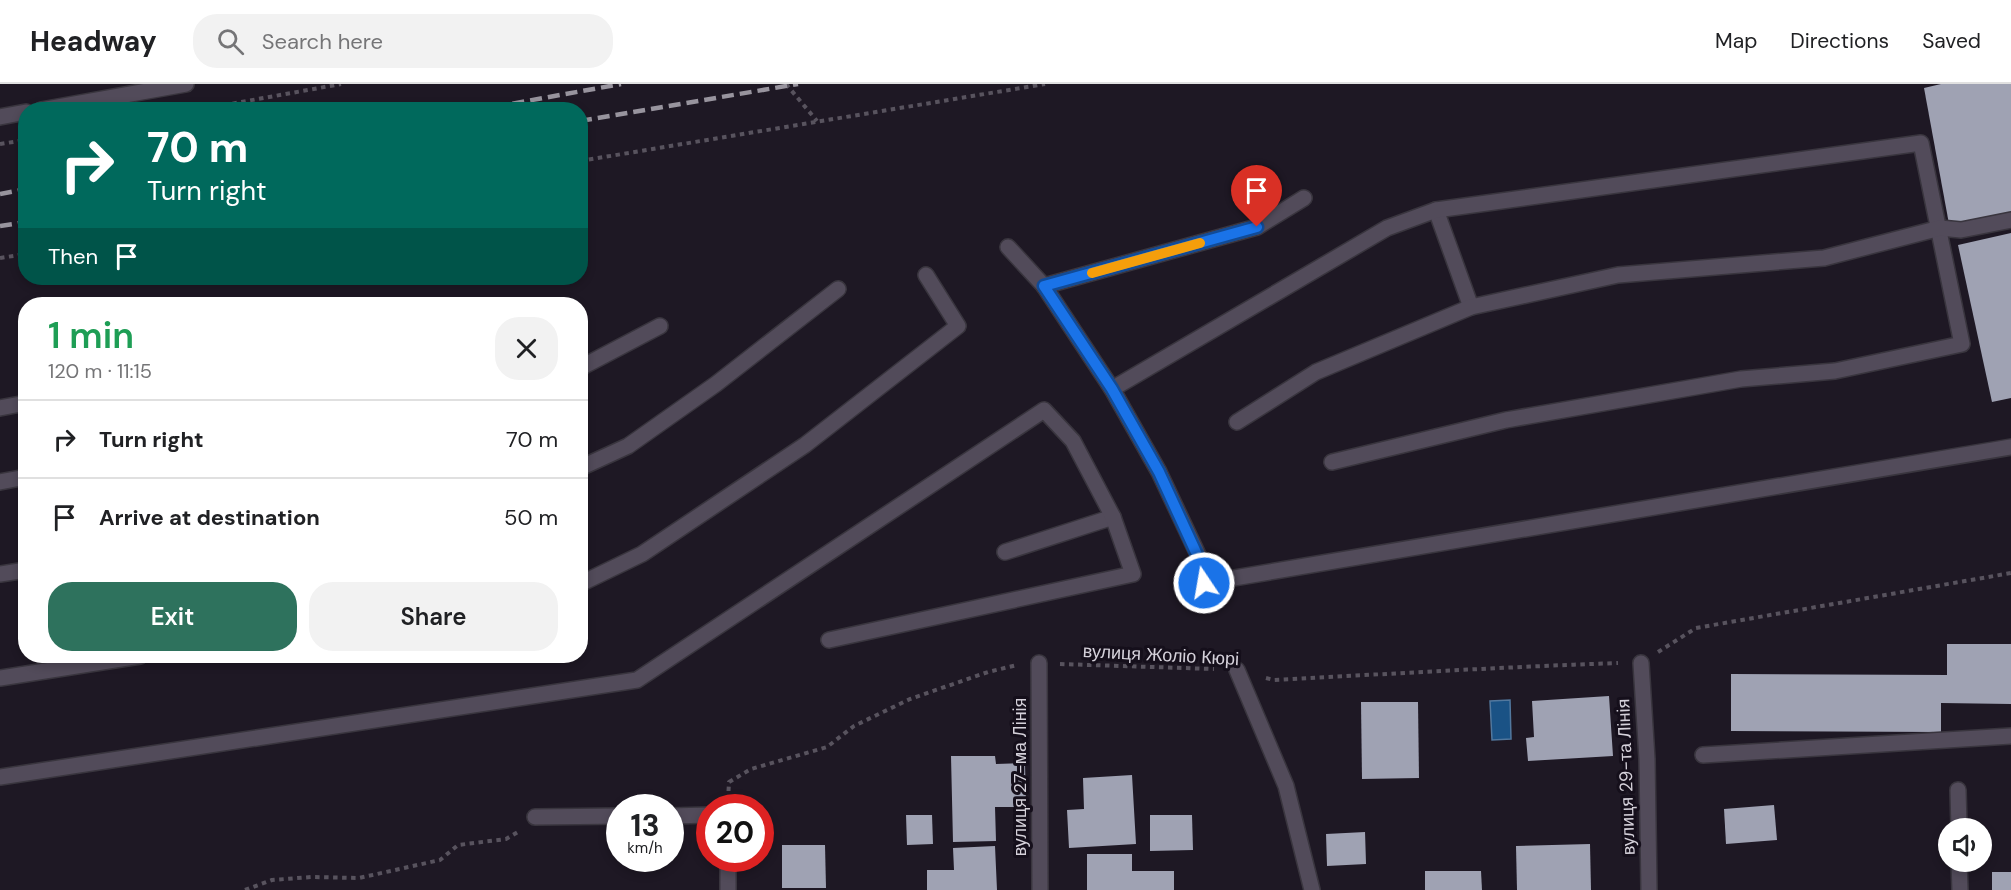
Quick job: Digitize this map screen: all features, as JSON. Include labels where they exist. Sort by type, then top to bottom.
[{"type":"street","points":[[86,102],[186,84]]},
{"type":"street","points":[[0,117],[18,114]]},
{"type":"street","points":[[1112,389],[1387,228],[1436,210],[1921,143],[1962,344],[1835,371],[1741,378],[1506,420],[1332,462]]},
{"type":"street","points":[[1044,286],[1257,227],[1304,198]]},
{"type":"street","points":[[1436,210],[1471,307]]},
{"type":"street","points":[[1238,422],[1317,372],[1471,307],[1618,275],[1824,258],[1940,228],[1961,230],[2011,220]]},
{"type":"street","points":[[1008,247],[1044,286],[1112,389],[1159,472],[1200,561],[1204,583],[2011,447]]},
{"type":"street","points":[[588,580],[642,554],[805,445],[958,326],[926,275]]},
{"type":"street","points":[[588,464],[628,446],[716,384],[838,289]]},
{"type":"street","points":[[588,364],[660,326]]},
{"type":"street","points":[[0,408],[18,405]]},
{"type":"street","points":[[0,777],[637,680],[1044,410],[1072,441],[1113,517],[1133,574],[829,640]]},
{"type":"street","points":[[0,482],[18,479]]},
{"type":"street","points":[[1005,552],[1113,517]]},
{"type":"street","points":[[0,574],[18,571]]},
{"type":"street","points":[[0,678],[95,663]]},
{"type":"street","name":"вулиця 27-ма Лінія","points":[[1039,663],[1040,890]]},
{"type":"street","name":"вулиця 29-та Лінія","points":[[1641,663],[1647,759],[1649,890]]},
{"type":"street","points":[[1237,670],[1286,786],[1312,890]]},
{"type":"street","points":[[1703,755],[2011,736]]},
{"type":"street","points":[[1958,790],[1959,818]]},
{"type":"street","points":[[540,817],[606,816]]},
{"type":"street","points":[[728,872],[728,890]]},
{"type":"street","points":[[1959,872],[1960,890]]},
{"type":"path","points":[[241,102],[340,84]]},
{"type":"path","points":[[786,84],[817,122]]},
{"type":"path","points":[[588,160],[1045,84]]},
{"type":"path","points":[[0,144],[18,141]]},
{"type":"path","points":[[0,258],[18,255]]},
{"type":"path","points":[[1641,663],[1696,628],[2011,573]]},
{"type":"path","name":"вулиця Жоліо Кюрі","points":[[729,794],[729,782],[751,769],[827,747],[854,726],[910,699],[999,669],[1039,663],[1237,670],[1274,680],[1479,668],[1641,663]]},
{"type":"path","points":[[244,890],[272,880],[312,877],[359,878],[440,860],[458,845],[506,839],[540,817]]},
{"type":"water","points":[[1510,700],[1511,739],[1492,740],[1490,701]]},
{"type":"building","points":[[1941,84],[2011,84],[2011,212],[1949,224],[1924,88]]},
{"type":"building","points":[[2011,233],[2011,398],[1992,402],[1958,245]]},
{"type":"building","points":[[1947,644],[2011,644],[2011,704],[1941,703],[1941,732],[1731,731],[1731,674],[1947,675]]},
{"type":"building","points":[[1609,696],[1613,756],[1528,761],[1526,738],[1534,737],[1532,701]]},
{"type":"building","points":[[1361,702],[1418,702],[1419,778],[1362,779]]},
{"type":"building","points":[[951,756],[995,756],[996,764],[1025,763],[1026,807],[995,807],[996,841],[953,842]]},
{"type":"building","points":[[1132,775],[1136,844],[1069,848],[1067,810],[1084,809],[1083,778]]},
{"type":"building","points":[[1774,805],[1777,840],[1726,844],[1724,809]]},
{"type":"building","points":[[906,815],[932,815],[933,844],[907,845]]},
{"type":"building","points":[[1150,815],[1192,815],[1193,850],[1150,851]]},
{"type":"building","points":[[1365,832],[1366,864],[1327,866],[1326,834]]},
{"type":"building","points":[[1590,844],[1591,890],[1517,890],[1516,846]]},
{"type":"building","points":[[782,845],[825,845],[826,888],[782,888]]},
{"type":"building","points":[[995,846],[997,890],[927,890],[927,870],[954,870],[953,848]]},
{"type":"building","points":[[1087,854],[1132,854],[1132,871],[1174,871],[1174,890],[1087,890]]},
{"type":"building","points":[[1425,871],[1481,871],[1482,890],[1425,890]]},
{"type":"building","points":[[1992,872],[2011,872],[2011,890],[1992,890]]},
{"type":"railway","points":[[521,102],[621,84]]},
{"type":"railway","points":[[588,120],[798,84]]},
{"type":"railway","points":[[0,194],[18,191]]},
{"type":"railway","points":[[0,226],[18,223]]},
{"type":"slow traffic","points":[[1092,273],[1200,243]]},
{"type":"route","points":[[1204,583],[1200,561],[1159,472],[1112,389],[1044,286],[1257,227]]}]
